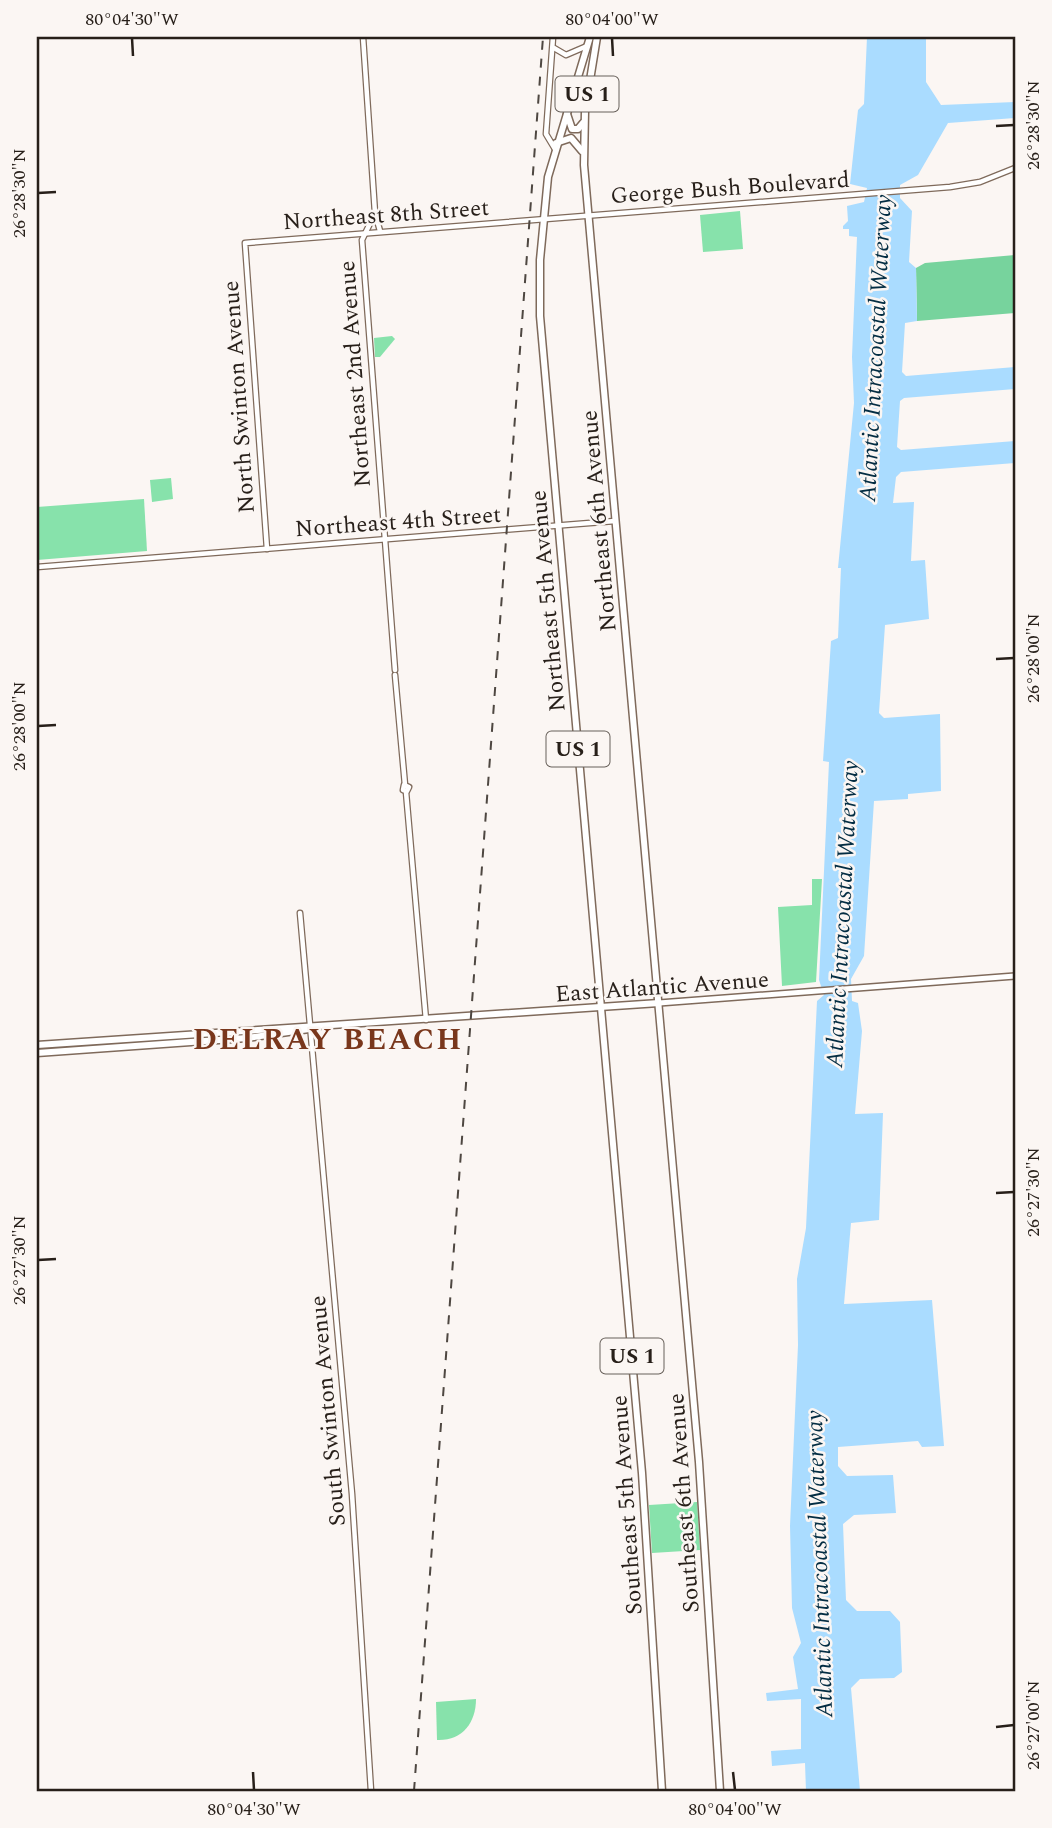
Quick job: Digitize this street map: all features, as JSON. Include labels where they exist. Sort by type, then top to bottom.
[{"type":"main road","name":"US 1","points":[[555,146],[590,37]]},
{"type":"main road","name":"Northeast 6th Avenue","points":[[597,37],[583,122],[583,152],[659,1003]]},
{"type":"main road","points":[[566,112],[572,129],[578,129],[583,122]]},
{"type":"main road","points":[[555,146],[571,138],[583,152]]},
{"type":"main road","name":"Northeast 5th Avenue","points":[[555,146],[543,219],[540,316],[600,1007]]},
{"type":"main road","name":"East Atlantic Avenue","points":[[310,1029],[1015,976]]},
{"type":"main road","name":"Southeast 6th Avenue","points":[[659,1003],[699,1468],[720,1791]]},
{"type":"main road","name":"Southeast 5th Avenue","points":[[600,1007],[642,1473],[662,1791]]},
{"type":"main road","points":[[37,1045],[78,1046],[244,1038],[263,1029],[298,1026],[310,1029]]},
{"type":"main road","points":[[37,1053],[62,1052],[95,1041],[300,1033],[310,1029]]},
{"type":"street","name":"Northeast 2nd Avenue","points":[[363,37],[375,213],[362,240],[383,540],[426,1021]]},
{"type":"street","points":[[553,37],[547,134],[555,146]]},
{"type":"street","points":[[553,45],[559,53],[566,55],[587,46]]},
{"type":"street","name":"George Bush Boulevard","points":[[528,220],[967,185],[1015,169]]},
{"type":"street","points":[[375,213],[381,232]]},
{"type":"street","name":"Northeast 8th Street","points":[[246,243],[528,220]]},
{"type":"street","name":"North Swinton Avenue","points":[[246,243],[267,549]]},
{"type":"street","name":"Northeast 4th Street","points":[[37,567],[615,521]]},
{"type":"street","points":[[300,913],[310,1029]]},
{"type":"street","name":"South Swinton Avenue","points":[[310,1029],[352,1494],[371,1791]]},
{"type":"green space","points":[[740,211],[743,249],[703,252],[700,215]]},
{"type":"green space","points":[[1015,255],[1015,313],[917,321],[916,268],[925,263]]},
{"type":"green space","points":[[392,336],[395,339],[380,357],[375,357],[374,338]]},
{"type":"green space","points":[[171,478],[173,499],[152,502],[150,480]]},
{"type":"green space","points":[[144,499],[147,551],[37,560],[37,507]]},
{"type":"green space","points":[[812,879],[822,879],[816,982],[782,986],[778,907],[812,905]]},
{"type":"green space","points":[[697,1502],[700,1550],[652,1553],[649,1505]]},
{"type":"green space","points":[[476,1699],[473,1716],[466,1729],[454,1737],[437,1740],[436,1702]]},
{"type":"water","name":"Atlantic Intracoastal Waterway","points":[[867,37],[926,37],[926,82],[941,105],[1015,102],[1015,118],[948,123],[918,175],[900,185],[900,198],[912,211],[909,262],[916,268],[917,321],[905,323],[902,372],[906,376],[1015,367],[1015,389],[904,398],[900,401],[897,447],[901,450],[1015,441],[1015,463],[901,472],[896,477],[893,503],[914,502],[911,561],[925,560],[929,619],[885,625],[879,713],[884,718],[940,714],[941,791],[908,794],[908,799],[874,801],[864,956],[851,979],[852,1001],[858,1003],[862,1031],[855,1114],[883,1113],[879,1220],[851,1223],[844,1304],[932,1300],[944,1446],[922,1447],[918,1441],[838,1447],[838,1466],[847,1476],[893,1475],[896,1513],[854,1515],[843,1524],[846,1600],[857,1611],[890,1611],[900,1622],[902,1672],[894,1678],[860,1679],[851,1688],[860,1791],[806,1791],[805,1763],[772,1766],[771,1751],[801,1749],[801,1699],[767,1701],[766,1693],[798,1689],[793,1657],[801,1643],[792,1608],[790,1526],[798,1345],[797,1279],[806,1228],[817,1001],[824,995],[819,980],[829,762],[823,761],[831,641],[838,638],[841,568],[838,568],[854,403],[852,357],[857,237],[849,236],[849,229],[843,229],[843,226],[848,221],[847,206],[864,202],[867,188],[850,184],[858,110],[864,104]]},
{"type":"railway","points":[[414,1791],[543,37]]},
{"type":"district","name":"DELRAY BEACH","points":[[328,1039]]}]
